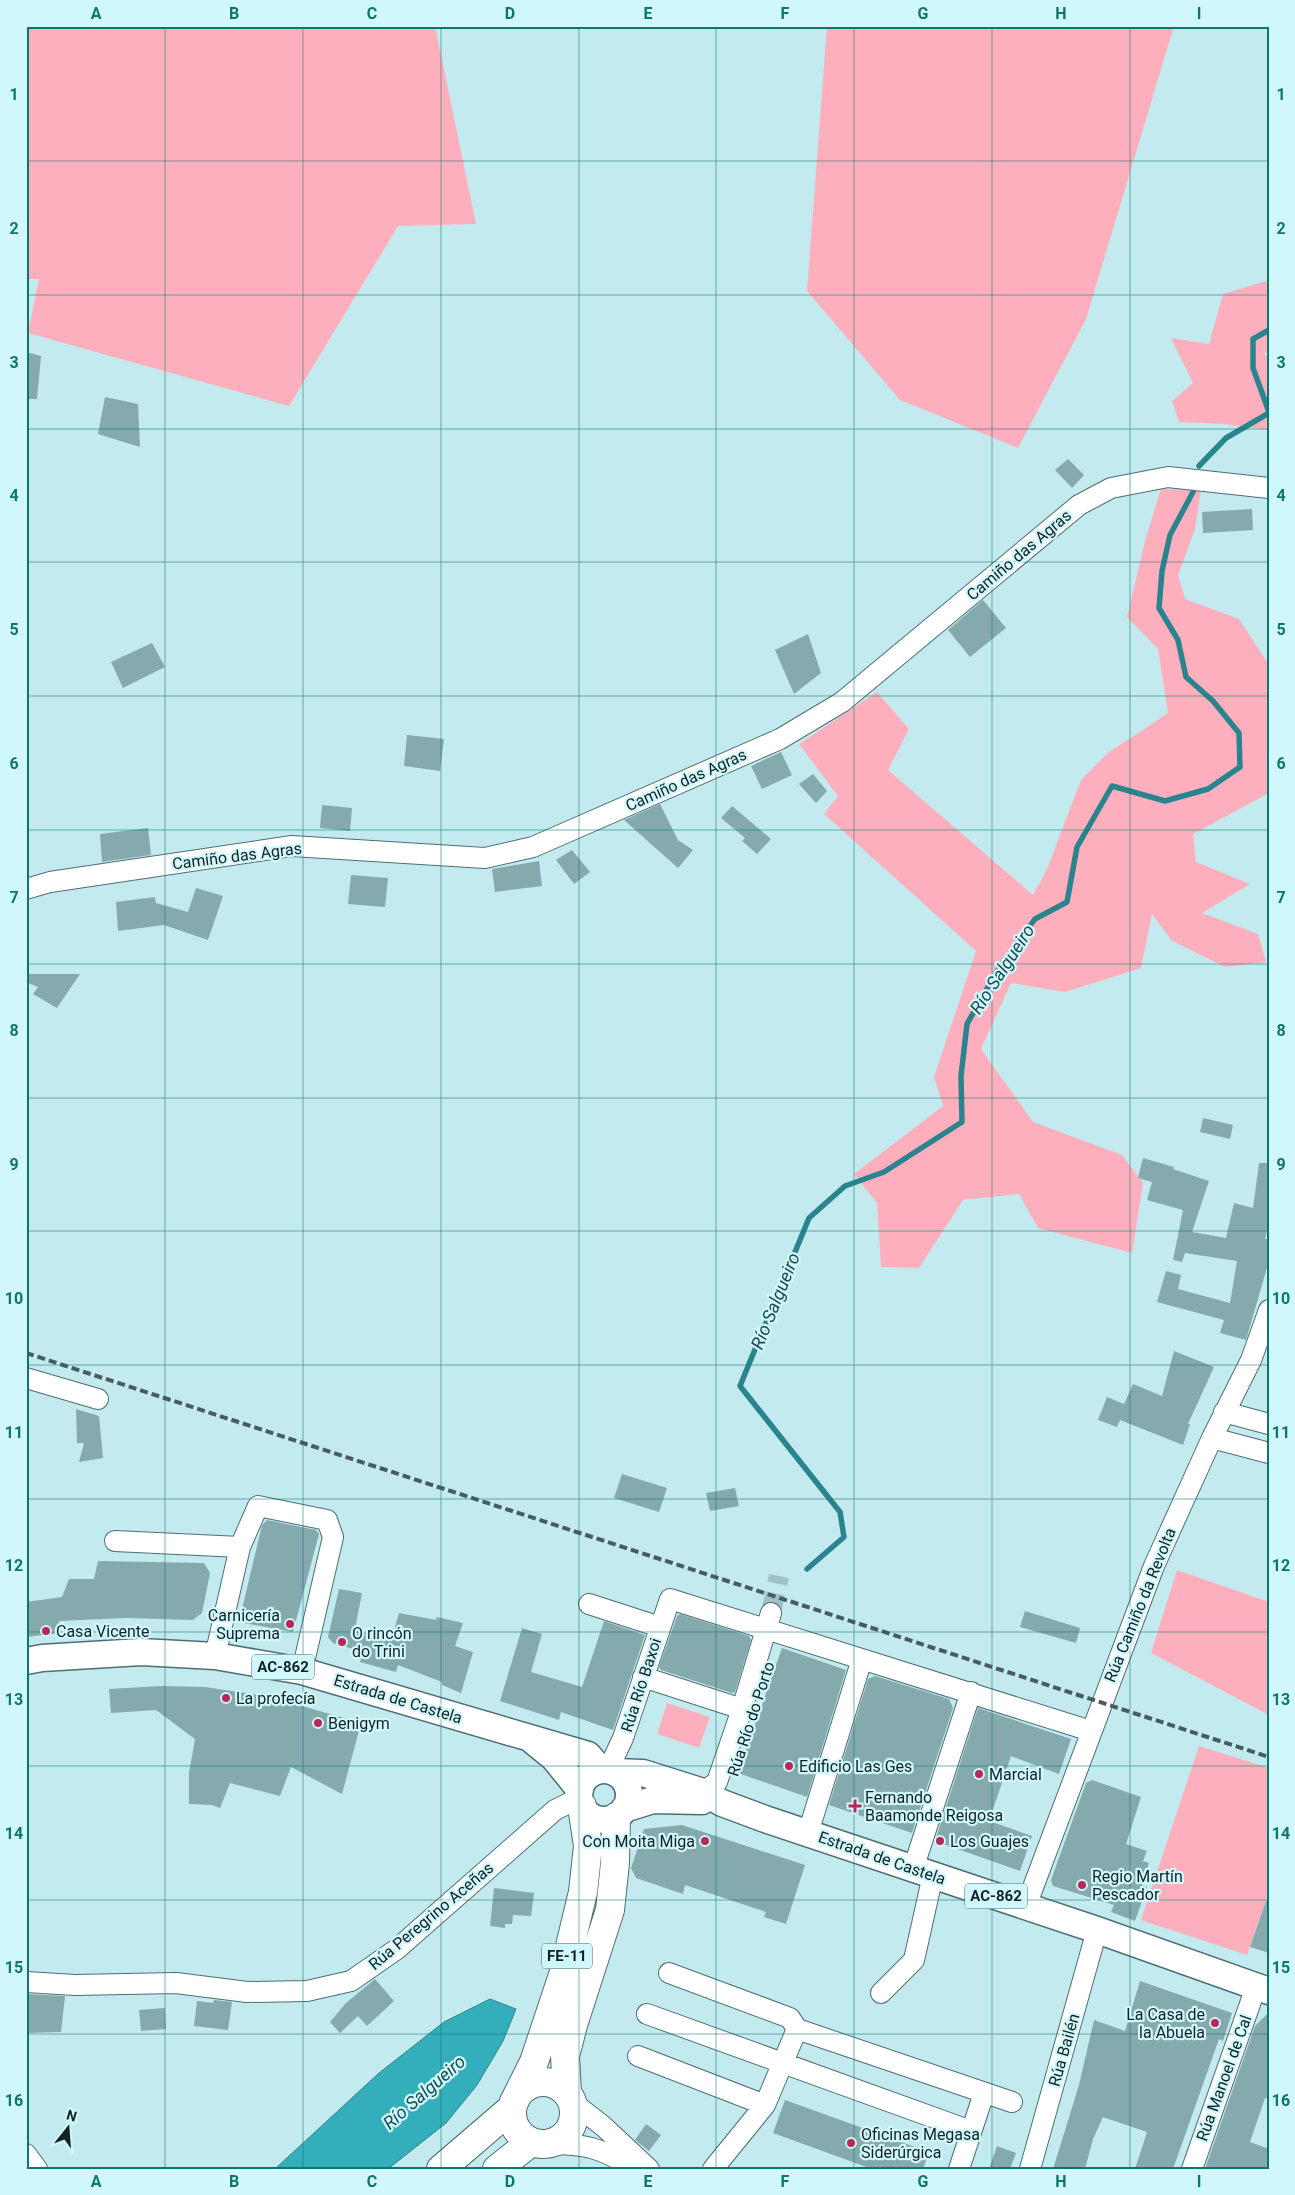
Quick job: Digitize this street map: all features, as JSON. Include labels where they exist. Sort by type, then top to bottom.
[{"type":"highway","name":"FE-11","points":[[514,2104],[534,2062],[562,1975],[583,1892],[588,1846],[580,1798]]},
{"type":"highway","name":"FE-11","points":[[497,2169],[538,2143],[554,2142],[568,2131],[572,2123],[574,2112],[569,2098],[566,2056],[573,2026],[610,1910],[620,1813]]},
{"type":"highway","name":"FE-11","points":[[441,2169],[514,2104],[521,2091],[529,2085],[539,2082],[554,2085],[569,2098]]},
{"type":"highway","points":[[514,2104],[512,2117],[518,2132],[538,2143]]},
{"type":"main road","name":"Estrada de Castela","points":[[26,1661],[42,1658],[141,1652],[215,1656],[302,1671],[531,1740]]},
{"type":"main road","name":"AC-862","points":[[531,1740],[554,1758],[580,1798],[586,1813],[601,1820],[653,1800],[713,1797]]},
{"type":"main road","name":"AC-862","points":[[531,1740],[558,1745],[588,1755],[608,1771],[622,1778],[629,1793],[628,1801],[620,1813]]},
{"type":"main road","name":"AC-862","points":[[608,1771],[643,1773],[713,1797]]},
{"type":"main road","points":[[580,1798],[587,1777],[608,1771]]},
{"type":"main road","name":"Estrada de Castela","points":[[713,1797],[808,1833],[1097,1930],[1263,1989]]},
{"type":"street","name":"Camiño das Agras","points":[[26,889],[50,882],[292,846],[485,858],[533,848],[780,739],[842,702],[1079,504],[1111,488],[1168,476],[1269,488]]},
{"type":"street","name":"Rúa Camiño da Revolta","points":[[1026,1906],[1154,1566],[1224,1412],[1251,1360],[1269,1310]]},
{"type":"street","points":[[26,1378],[98,1399]]},
{"type":"street","points":[[1224,1412],[1269,1424]]},
{"type":"street","points":[[1212,1438],[1269,1453]]},
{"type":"street","points":[[215,1656],[240,1547],[258,1506],[327,1520],[332,1537],[302,1671]]},
{"type":"street","points":[[115,1541],[240,1547]]},
{"type":"street","name":"Rúa Río Baxoi","points":[[608,1771],[623,1738],[670,1599],[772,1626]]},
{"type":"street","points":[[589,1604],[660,1627]]},
{"type":"street","points":[[713,1797],[772,1626],[862,1659],[971,1692],[1091,1732]]},
{"type":"street","name":"Rúa Río do Porto","points":[[713,1797],[772,1626]]},
{"type":"street","points":[[808,1833],[862,1659]]},
{"type":"street","points":[[643,1677],[742,1709]]},
{"type":"street","points":[[881,1993],[914,1960],[923,1872],[971,1692]]},
{"type":"street","name":"Rúa Peregrino Aceñas","points":[[26,1982],[75,1985],[176,1983],[247,1992],[307,1991],[351,1981],[397,1949],[555,1810],[580,1798]]},
{"type":"street","name":"Rúa Bailén","points":[[1030,2169],[1097,1930]]},
{"type":"street","points":[[669,1973],[790,2018],[797,2029],[1012,2102]]},
{"type":"street","name":"Rúa Manoel de Cal","points":[[1192,2169],[1263,1989]]},
{"type":"street","points":[[647,2014],[971,2130]]},
{"type":"street","points":[[713,2169],[765,2105],[797,2029]]},
{"type":"street","points":[[638,2056],[765,2105]]},
{"type":"street","points":[[959,2169],[984,2093]]},
{"type":"street","points":[[569,2098],[603,2126],[649,2169]]},
{"type":"street","points":[[538,2143],[577,2144],[610,2153],[634,2169]]},
{"type":"street","points":[[26,2154],[37,2169]]},
{"type":"shaded area","points":[[26,26],[435,26],[476,224],[398,226],[289,406],[28,333],[39,279],[26,279]]},
{"type":"shaded area","points":[[827,26],[1174,26],[1086,319],[1018,448],[900,400],[807,291]]},
{"type":"shaded area","points":[[1269,280],[1269,352],[1264,353],[1269,359],[1269,430],[1223,424],[1179,422],[1172,401],[1193,383],[1171,338],[1209,344],[1223,294]]},
{"type":"shaded area","points":[[1161,489],[1201,490],[1195,529],[1178,575],[1185,599],[1239,619],[1269,665],[1269,793],[1193,834],[1196,862],[1250,884],[1202,913],[1258,934],[1266,962],[1225,967],[1172,941],[1152,914],[1141,968],[1065,992],[1011,983],[981,1049],[1033,1122],[1122,1155],[1143,1183],[1132,1253],[1038,1228],[1019,1194],[963,1200],[919,1268],[881,1267],[877,1203],[854,1174],[943,1106],[934,1077],[976,951],[824,814],[838,796],[799,744],[877,692],[909,729],[888,770],[1033,895],[1047,869],[1081,780],[1109,752],[1168,713],[1158,649],[1127,617],[1145,541]]},
{"type":"shaded area","points":[[1177,1570],[1269,1602],[1269,1715],[1151,1653]]},
{"type":"shaded area","points":[[667,1703],[710,1717],[699,1748],[657,1734]]},
{"type":"shaded area","points":[[1199,1746],[1269,1768],[1269,1892],[1247,1955],[1141,1920]]},
{"type":"water","points":[[490,1999],[516,2009],[503,2041],[477,2085],[446,2123],[388,2169],[275,2169],[378,2074],[444,2022]]},
{"type":"building","points":[[26,352],[41,356],[37,399],[26,399]]},
{"type":"building","points":[[105,397],[138,404],[140,447],[98,434]]},
{"type":"building","points":[[1068,459],[1084,475],[1072,488],[1055,470]]},
{"type":"building","points":[[1252,509],[1253,530],[1203,533],[1202,512]]},
{"type":"building","points":[[983,600],[1006,628],[970,657],[948,630]]},
{"type":"building","points":[[808,634],[821,673],[794,694],[775,650]]},
{"type":"building","points":[[152,643],[165,667],[123,688],[111,662]]},
{"type":"building","points":[[407,735],[444,739],[440,771],[404,766]]},
{"type":"building","points":[[781,752],[792,775],[762,789],[751,766]]},
{"type":"building","points":[[813,774],[827,791],[816,803],[799,784]]},
{"type":"building","points":[[660,804],[678,840],[693,850],[678,868],[624,820]]},
{"type":"building","points":[[322,805],[352,808],[350,831],[320,828]]},
{"type":"building","points":[[732,806],[771,839],[757,854],[742,841],[745,838],[721,818]]},
{"type":"building","points":[[148,828],[151,855],[102,862],[100,834]]},
{"type":"building","points":[[572,850],[590,872],[574,884],[556,860]]},
{"type":"building","points":[[539,861],[542,886],[495,892],[492,869]]},
{"type":"building","points":[[351,875],[388,878],[385,907],[348,904]]},
{"type":"building","points":[[196,888],[223,896],[208,940],[164,925],[118,931],[116,902],[155,897],[156,903],[188,912]]},
{"type":"building","points":[[26,974],[80,974],[57,1008],[33,994],[38,987],[26,982]]},
{"type":"building","points":[[1203,1118],[1233,1125],[1230,1139],[1200,1132]]},
{"type":"building","points":[[1143,1158],[1174,1167],[1173,1169],[1209,1181],[1192,1232],[1226,1238],[1234,1203],[1253,1208],[1259,1163],[1269,1163],[1269,1223],[1265,1239],[1269,1239],[1269,1261],[1246,1340],[1220,1333],[1224,1320],[1157,1302],[1166,1271],[1181,1275],[1178,1289],[1230,1303],[1237,1261],[1185,1253],[1182,1262],[1173,1260],[1183,1210],[1147,1200],[1152,1182],[1138,1178]]},
{"type":"building","points":[[1174,1351],[1214,1367],[1188,1424],[1190,1424],[1183,1445],[1120,1420],[1117,1427],[1098,1420],[1107,1397],[1124,1404],[1133,1384],[1162,1396]]},
{"type":"building","points":[[76,1409],[99,1416],[103,1458],[79,1462],[84,1443],[77,1443]]},
{"type":"building","points":[[622,1474],[667,1488],[659,1512],[614,1498]]},
{"type":"building","points":[[735,1488],[739,1506],[710,1511],[706,1493]]},
{"type":"building","points":[[267,1520],[316,1530],[319,1534],[293,1632],[239,1622],[262,1525]]},
{"type":"building","points":[[98,1561],[204,1563],[210,1573],[202,1613],[193,1620],[125,1618],[59,1621],[61,1633],[26,1637],[26,1602],[62,1597],[69,1579],[94,1579]]},
{"type":"building","points":[[339,1589],[362,1593],[355,1629],[391,1641],[399,1613],[436,1620],[437,1617],[463,1623],[455,1646],[473,1652],[461,1693],[442,1685],[442,1682],[398,1665],[396,1672],[360,1662],[363,1652],[333,1643],[328,1637]]},
{"type":"building","points":[[1025,1611],[1080,1628],[1076,1643],[1020,1627]]},
{"type":"building","points":[[680,1614],[749,1636],[751,1640],[735,1692],[732,1693],[661,1670],[659,1667],[677,1616]]},
{"type":"building","points":[[604,1621],[645,1635],[613,1730],[561,1712],[559,1720],[500,1701],[522,1628],[542,1634],[531,1672],[582,1687]]},
{"type":"building","points":[[782,1648],[846,1670],[807,1797],[738,1773]]},
{"type":"building","points":[[875,1676],[949,1699],[953,1708],[912,1833],[829,1805],[868,1679]]},
{"type":"building","points":[[161,1686],[205,1687],[271,1697],[361,1723],[342,1794],[291,1767],[280,1796],[230,1783],[220,1808],[212,1805],[189,1804],[189,1773],[195,1739],[156,1710],[111,1713],[109,1689]]},
{"type":"building","points":[[978,1708],[1071,1739],[1059,1774],[1011,1756],[989,1821],[1032,1836],[1020,1871],[935,1841]]},
{"type":"building","points":[[1092,1780],[1141,1797],[1126,1844],[1147,1851],[1143,1861],[1149,1863],[1142,1885],[1147,1887],[1135,1921],[1111,1912],[1114,1905],[1053,1886],[1051,1880],[1086,1783]]},
{"type":"building","points":[[682,1825],[805,1865],[786,1924],[764,1917],[766,1912],[685,1885],[683,1894],[636,1878],[631,1868],[644,1829]]},
{"type":"building","points":[[494,1888],[534,1893],[531,1916],[513,1915],[512,1924],[505,1924],[505,1928],[490,1926]]},
{"type":"building","points":[[1266,1901],[1269,1901],[1269,1953],[1250,1947]]},
{"type":"building","points":[[375,1979],[394,2001],[367,2026],[358,2016],[340,2033],[330,2022],[346,2003]]},
{"type":"building","points":[[1140,1981],[1232,2013],[1223,2041],[1219,2039],[1173,2169],[1135,2169],[1147,2132],[1103,2117],[1093,2139],[1085,2169],[1053,2169],[1079,2085],[1094,2020],[1125,2031]]},
{"type":"building","points":[[26,1994],[65,1996],[61,2032],[26,2033]]},
{"type":"building","points":[[214,2000],[232,2002],[228,2030],[194,2026],[197,2001],[213,2003]]},
{"type":"building","points":[[165,2008],[166,2029],[141,2031],[139,2010]]},
{"type":"building","points":[[1269,2012],[1269,2099],[1265,2098],[1250,2142],[1269,2149],[1269,2169],[1205,2169],[1255,2026]]},
{"type":"building","name":"Oficinas Megasa Siderúrgica","points":[[785,2100],[929,2152],[923,2169],[872,2169],[773,2133]]},
{"type":"building","points":[[646,2124],[661,2135],[649,2151],[635,2140]]},
{"type":"building","points":[[997,2146],[1016,2153],[1010,2169],[989,2169]]},
{"type":"waterway","name":"Río Salgueiro","points":[[1269,330],[1253,339],[1253,368],[1269,412]]},
{"type":"waterway","name":"Río Salgueiro","points":[[1199,466],[1226,438],[1269,413]]},
{"type":"waterway","name":"Río Salgueiro","points":[[807,1569],[844,1537],[840,1512],[740,1386],[809,1218],[845,1186],[884,1172],[962,1122],[961,1076],[967,1024],[997,971],[1035,919],[1067,902],[1077,847],[1112,786],[1165,801],[1208,789],[1240,767],[1239,733],[1213,701],[1186,677],[1178,640],[1159,608],[1162,571],[1170,535],[1193,492]]},
{"type":"tunnel","points":[[771,1613],[779,1576]]},
{"type":"railway","points":[[26,1353],[1269,1757]]},
{"type":"place","name":"Carnicería Suprema","points":[[290,1624]]},
{"type":"place","name":"Casa Vicente","points":[[46,1631]]},
{"type":"place","name":"O rincón do Trini","points":[[342,1642]]},
{"type":"place","name":"La profecía","points":[[226,1698]]},
{"type":"place","name":"Benigym","points":[[318,1723]]},
{"type":"place","name":"Edificio Las Ges","points":[[789,1766]]},
{"type":"place","name":"Marcial","points":[[979,1774]]},
{"type":"place","name":"Fernando Baamonde Reigosa","points":[[855,1806]]},
{"type":"place","name":"Con Moita Miga","points":[[705,1841]]},
{"type":"place","name":"Los Guajes","points":[[940,1841]]},
{"type":"place","name":"Regio Martín Pescador","points":[[1082,1885]]},
{"type":"place","name":"La Casa de la Abuela","points":[[1215,2023]]},
{"type":"place","name":"Oficinas Megasa Siderúrgica","points":[[851,2143]]}]
